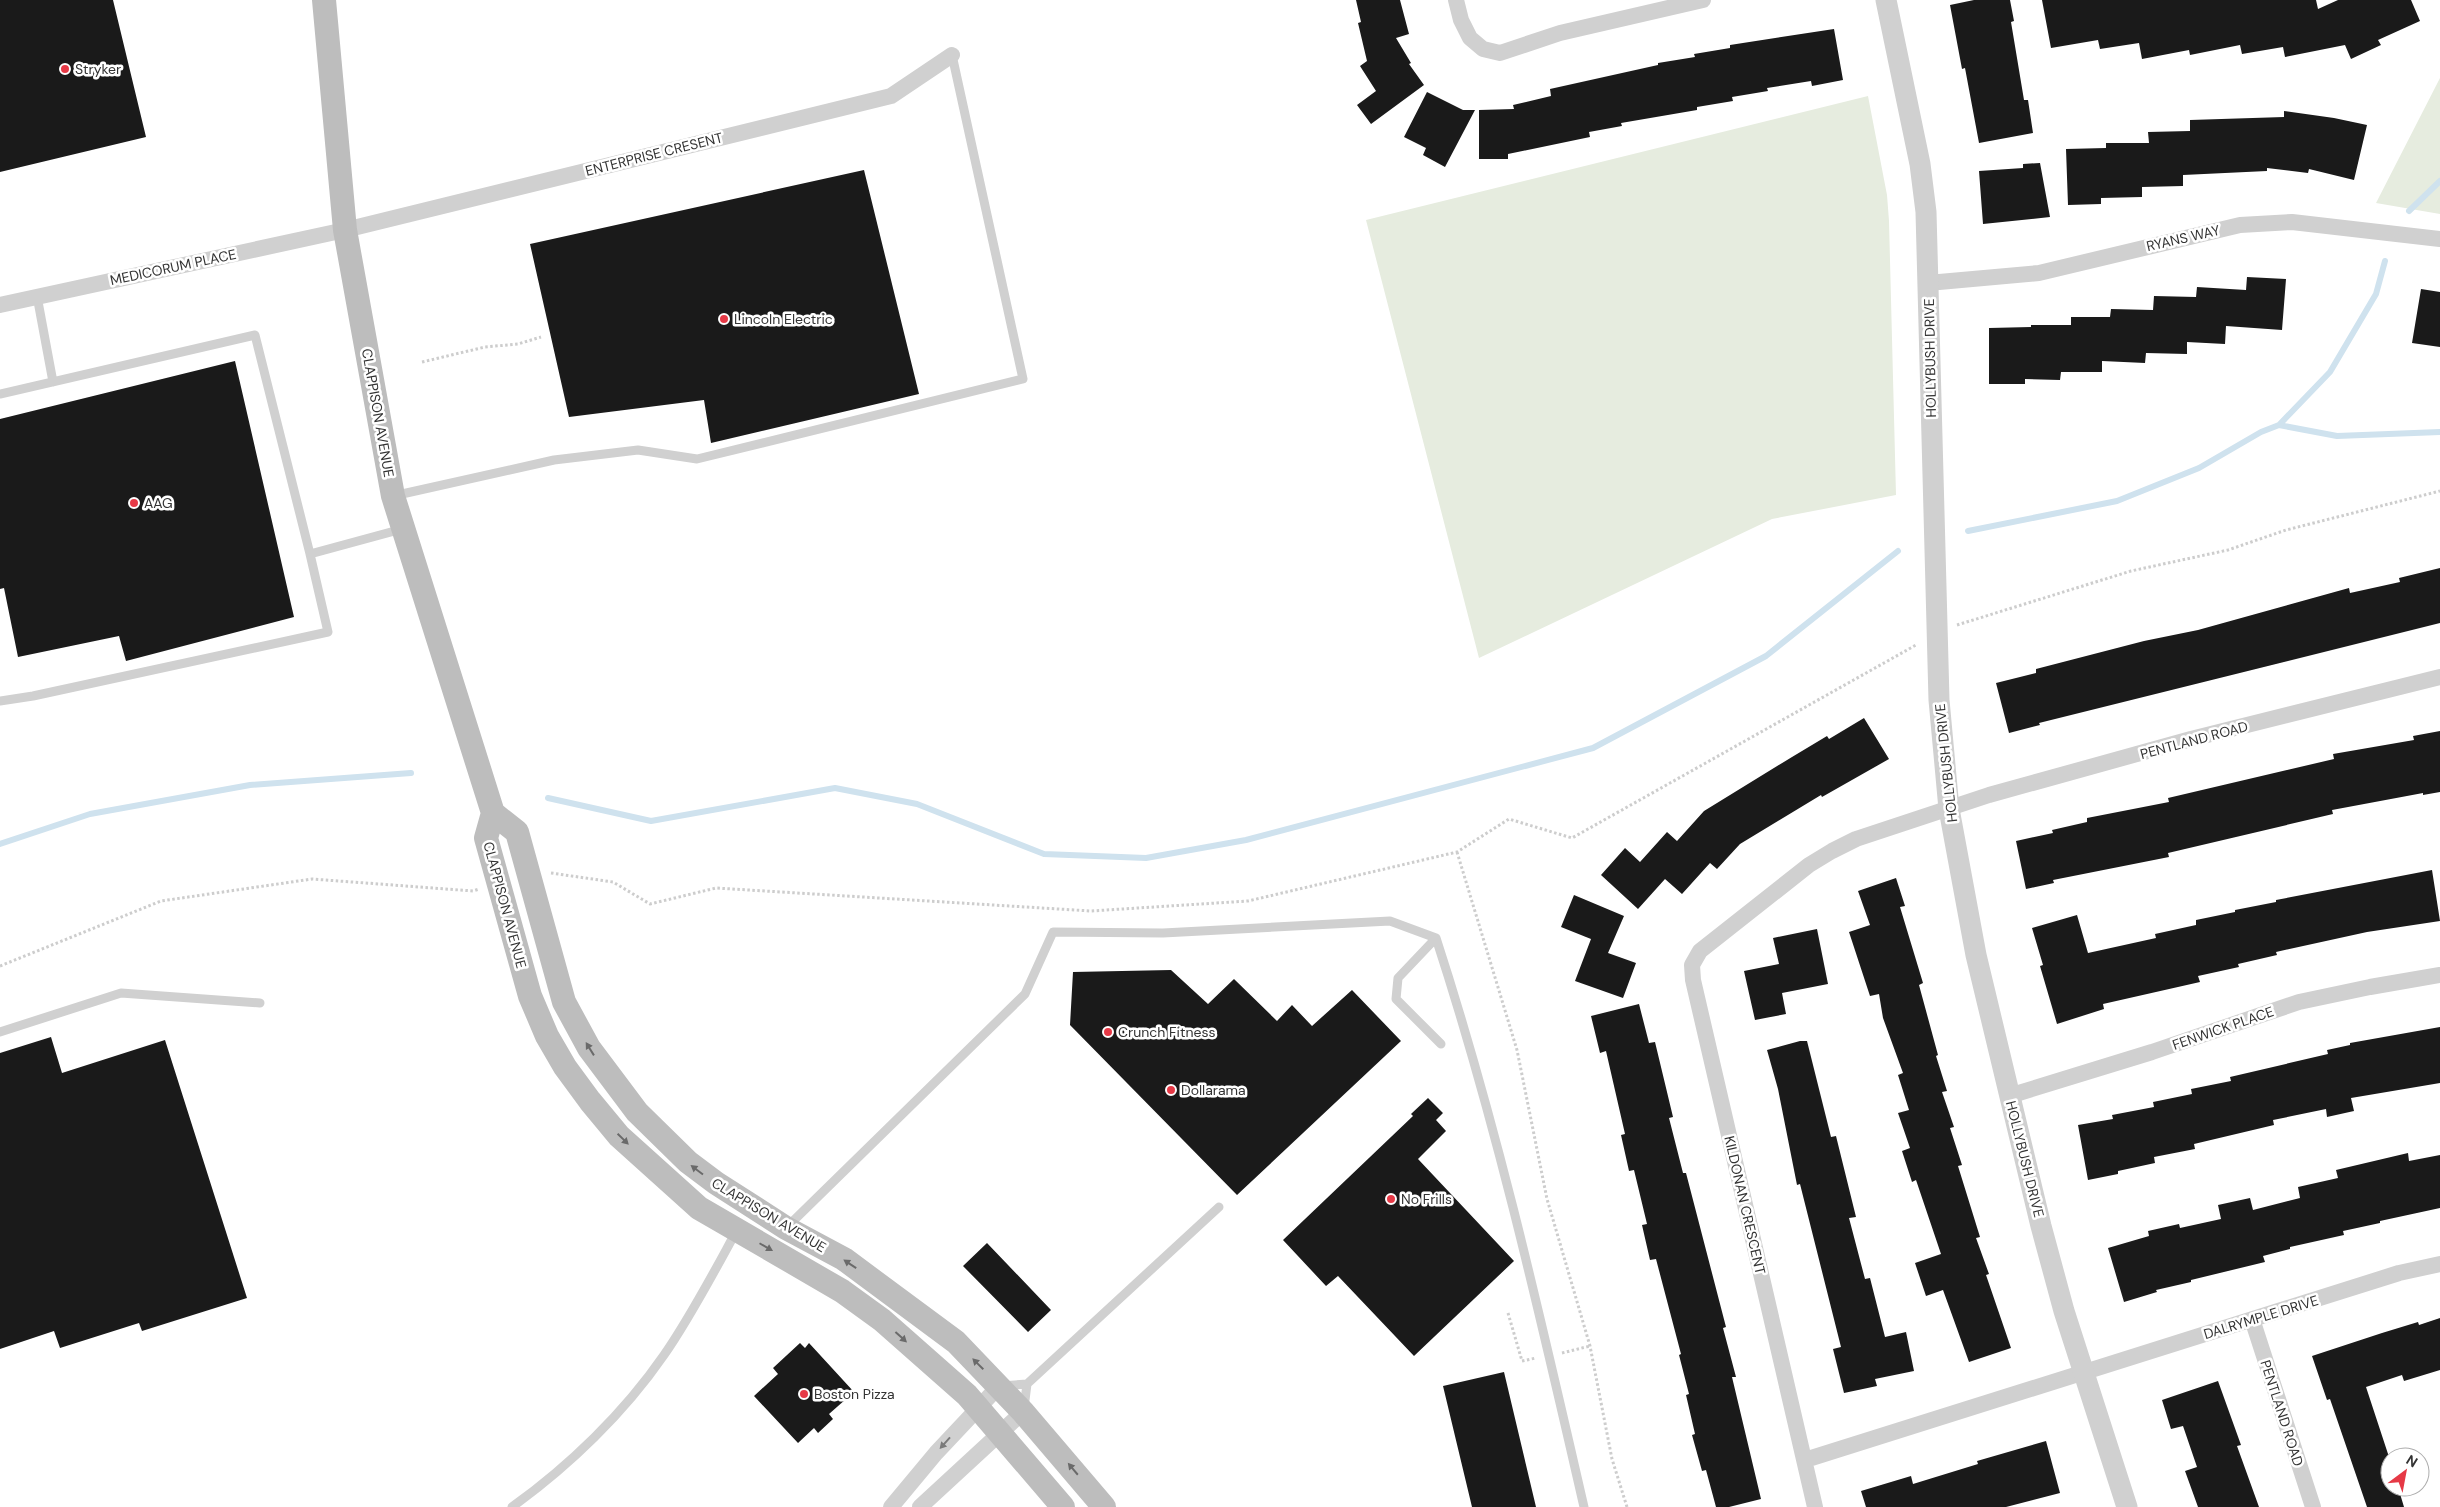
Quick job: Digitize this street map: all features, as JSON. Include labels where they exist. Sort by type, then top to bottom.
[{"type":"main road","name":"CLAPPISON AVENUE","points":[[324,0],[345,230],[393,496],[493,813],[486,838],[530,996],[547,1036],[565,1067],[619,1136],[699,1208],[842,1291],[882,1320],[967,1394],[1062,1507]]},
{"type":"main road","name":"CLAPPISON AVENUE","points":[[493,813],[517,832],[564,1002],[589,1048],[630,1104],[688,1162],[738,1199],[786,1228],[844,1259],[956,1342],[1023,1412],[1104,1507]]},
{"type":"main road","points":[[513,934],[543,927]]},
{"type":"main road","points":[[606,1120],[630,1104]]},
{"type":"street","points":[[1456,0],[1461,20],[1470,38],[1484,49],[1500,53],[1560,33],[1703,0]]},
{"type":"street","name":"HOLLYBUSH DRIVE","points":[[1886,0],[1920,164],[1926,212],[1939,700],[1949,809],[1976,955],[2041,1226],[2084,1373],[2127,1507]]},
{"type":"street","name":"ENTERPRISE CRESENT","points":[[345,230],[891,96],[952,54]]},
{"type":"street","name":"RYANS WAY","points":[[1928,283],[2039,273],[2240,224],[2292,222],[2381,234],[2440,239]]},
{"type":"street","name":"MEDICORUM PLACE","points":[[0,305],[345,230]]},
{"type":"street","name":"PENTLAND ROAD","points":[[1949,809],[1989,795],[2191,739],[2440,677]]},
{"type":"street","name":"KILDONAN CRESCENT","points":[[1805,1460],[1704,1027],[1692,965],[1700,951],[1714,939],[1798,874],[1832,851],[1856,839],[1949,809]]},
{"type":"street","name":"FENWICK PLACE","points":[[2010,1096],[2152,1052],[2299,1002],[2440,975]]},
{"type":"street","name":"DALRYMPLE DRIVE","points":[[2084,1373],[2399,1273],[2440,1264]]},
{"type":"street","name":"PENTLAND ROAD","points":[[2252,1319],[2313,1507]]},
{"type":"street","points":[[1815,1507],[1805,1460],[2084,1373]]},
{"type":"street","points":[[891,1507],[936,1453],[999,1386]]},
{"type":"street","points":[[920,1507],[1002,1434],[1023,1412]]},
{"type":"lane","points":[[393,496],[554,460],[638,450],[697,459],[1023,380],[952,54]]},
{"type":"lane","points":[[37,296],[52,382]]},
{"type":"lane","points":[[0,394],[255,336],[328,632],[33,696],[0,701]]},
{"type":"lane","points":[[310,554],[402,529]]},
{"type":"lane","points":[[786,1228],[1025,994],[1053,932],[1162,933],[1390,921],[1436,938]]},
{"type":"lane","points":[[1436,938],[1398,978],[1396,999],[1441,1044]]},
{"type":"lane","points":[[1436,938],[1463,1022],[1534,1289],[1584,1507]]},
{"type":"lane","points":[[0,1032],[120,993],[260,1003]]},
{"type":"lane","points":[[999,1386],[1027,1384],[1219,1207]]},
{"type":"lane","points":[[512,1507],[550,1479],[616,1413],[665,1355],[737,1230]]},
{"type":"lane","points":[[1023,1412],[1027,1384]]},
{"type":"path","points":[[422,362],[485,347],[518,344],[542,337]]},
{"type":"path","points":[[1955,625],[2131,571],[2228,550],[2286,530],[2440,490]]},
{"type":"path","points":[[547,872],[613,882],[650,904],[716,888],[1091,911],[1248,901],[1457,852],[1509,819],[1572,838],[1917,644]]},
{"type":"path","points":[[1457,852],[1516,1050],[1546,1199],[1590,1346],[1612,1459],[1627,1507]]},
{"type":"path","points":[[0,966],[161,901],[312,879],[473,891]]},
{"type":"shaded area","points":[[2440,78],[2440,214],[2376,203]]},
{"type":"shaded area","points":[[1868,96],[1887,195],[1889,221],[1896,495],[1772,519],[1479,658],[1366,220]]},
{"type":"building","name":"Stryker","points":[[0,0],[113,0],[146,137],[0,172]]},
{"type":"building","points":[[1356,0],[1400,0],[1409,34],[1396,38],[1411,63],[1409,64],[1424,85],[1371,124],[1357,105],[1376,91],[1360,66],[1367,61],[1358,23],[1361,22]]},
{"type":"building","points":[[1974,0],[2010,0],[2014,21],[2011,22],[2024,100],[2028,100],[2033,133],[1979,143],[1965,68],[1962,69],[1950,5]]},
{"type":"building","points":[[2042,0],[2316,0],[2318,9],[2338,0],[2411,0],[2420,21],[2378,40],[2381,45],[2351,59],[2345,45],[2285,57],[2283,47],[2242,54],[2240,45],[2190,55],[2189,50],[2142,59],[2139,43],[2100,49],[2098,40],[2051,48]]},
{"type":"building","points":[[1834,29],[1843,80],[1812,86],[1811,81],[1767,88],[1768,91],[1732,97],[1733,101],[1697,107],[1697,110],[1621,123],[1622,126],[1589,132],[1590,137],[1508,154],[1508,159],[1479,159],[1479,110],[1514,109],[1513,105],[1551,96],[1550,89],[1658,65],[1658,63],[1695,57],[1694,54],[1730,48],[1730,45]]},
{"type":"building","points":[[1427,92],[1463,110],[1475,110],[1445,167],[1423,155],[1426,148],[1404,137]]},
{"type":"building","points":[[2284,111],[2367,125],[2354,180],[2309,169],[2308,173],[2267,168],[2267,171],[2183,175],[2183,186],[2142,187],[2142,197],[2101,198],[2101,204],[2068,205],[2066,149],[2106,148],[2106,143],[2149,143],[2148,132],[2190,131],[2190,120],[2284,117]]},
{"type":"building","points":[[2040,163],[2050,217],[1983,224],[1979,171],[2023,168],[2023,164]]},
{"type":"building","name":"Lincoln Electric","points":[[864,170],[919,394],[711,443],[704,400],[569,417],[530,244]]},
{"type":"building","points":[[2247,277],[2286,279],[2282,330],[2226,326],[2225,344],[2187,342],[2187,354],[2146,353],[2145,363],[2102,361],[2102,372],[2061,372],[2060,380],[2025,379],[2025,384],[1989,384],[1989,328],[2071,325],[2071,317],[2110,317],[2111,309],[2153,310],[2154,296],[2196,297],[2197,287],[2246,290]]},
{"type":"building","points":[[2421,289],[2440,292],[2440,347],[2412,343]]},
{"type":"building","name":"AAG","points":[[235,361],[294,617],[126,661],[119,636],[18,657],[4,588],[0,589],[0,419]]},
{"type":"building","points":[[2440,568],[2440,623],[2039,723],[2040,725],[2009,733],[1996,683],[2036,673],[2036,669],[2144,641],[2198,630],[2349,588],[2350,593],[2400,582],[2399,578]]},
{"type":"building","points":[[1864,718],[1889,759],[1822,797],[1821,795],[1740,844],[1717,869],[1710,863],[1682,894],[1665,879],[1638,909],[1601,875],[1625,848],[1640,862],[1667,832],[1677,841],[1704,811],[1827,736],[1829,739]]},
{"type":"building","points":[[2440,731],[2440,792],[2423,795],[2423,793],[2332,810],[2333,814],[2168,853],[2169,857],[2053,880],[2054,883],[2026,889],[2016,841],[2053,833],[2052,830],[2087,822],[2087,818],[2169,802],[2168,798],[2334,759],[2333,754],[2414,740],[2413,736]]},
{"type":"building","points":[[2432,870],[2440,921],[2367,932],[2276,952],[2277,955],[2238,964],[2239,967],[2198,976],[2200,982],[2103,1004],[2104,1009],[2057,1024],[2040,966],[2043,965],[2032,928],[2077,915],[2088,953],[2156,938],[2155,934],[2196,925],[2196,920],[2276,902],[2276,900]]},
{"type":"building","points":[[1896,878],[1905,906],[1900,907],[1923,983],[1919,985],[1938,1055],[1936,1056],[1947,1091],[1942,1092],[1954,1127],[1950,1128],[1962,1165],[1958,1166],[1980,1237],[1976,1238],[1989,1274],[1986,1275],[2011,1348],[1969,1362],[1943,1290],[1926,1296],[1915,1263],[1941,1254],[1916,1180],[1912,1182],[1902,1151],[1910,1148],[1898,1113],[1909,1110],[1898,1075],[1903,1073],[1883,1018],[1879,994],[1870,996],[1849,932],[1870,925],[1858,891]]},
{"type":"building","points":[[1574,895],[1624,916],[1608,953],[1636,963],[1623,998],[1575,981],[1591,939],[1561,927]]},
{"type":"building","points":[[1817,929],[1828,984],[1782,993],[1786,1014],[1755,1020],[1744,971],[1779,964],[1773,938]]},
{"type":"building","points":[[1171,970],[1208,1004],[1234,979],[1277,1021],[1292,1005],[1312,1026],[1352,990],[1401,1041],[1237,1195],[1070,1025],[1073,972]]},
{"type":"building","points":[[1639,1004],[1649,1043],[1655,1042],[1673,1117],[1669,1118],[1683,1173],[1686,1173],[1726,1327],[1723,1328],[1736,1377],[1732,1377],[1761,1499],[1729,1507],[1716,1507],[1706,1470],[1702,1471],[1692,1435],[1695,1434],[1686,1395],[1689,1394],[1679,1355],[1681,1354],[1656,1259],[1650,1260],[1642,1225],[1647,1224],[1634,1170],[1629,1171],[1621,1135],[1625,1134],[1606,1051],[1600,1053],[1591,1016]]},
{"type":"building","points":[[2440,1027],[2440,1083],[2351,1098],[2354,1111],[2327,1117],[2326,1109],[2273,1120],[2274,1125],[2194,1144],[2195,1149],[2154,1157],[2155,1163],[2118,1171],[2118,1174],[2088,1180],[2078,1125],[2113,1119],[2112,1115],[2154,1107],[2153,1102],[2192,1094],[2191,1089],[2231,1081],[2230,1077],[2328,1054],[2327,1050],[2350,1045],[2350,1043]]},
{"type":"building","points":[[51,1037],[62,1073],[165,1040],[247,1298],[142,1331],[139,1323],[60,1348],[54,1331],[0,1349],[0,1053]]},
{"type":"building","points":[[1800,1041],[1807,1041],[1831,1137],[1836,1136],[1856,1217],[1849,1218],[1865,1279],[1870,1278],[1885,1337],[1906,1332],[1914,1371],[1875,1379],[1877,1386],[1844,1393],[1833,1349],[1841,1347],[1800,1184],[1797,1185],[1778,1089],[1767,1050]]},
{"type":"building","name":"No Frills","points":[[1428,1098],[1443,1113],[1436,1120],[1446,1131],[1418,1159],[1514,1261],[1414,1356],[1338,1276],[1326,1286],[1283,1240],[1413,1116],[1411,1114]]},
{"type":"building","points":[[2408,1153],[2409,1161],[2440,1155],[2440,1208],[2343,1231],[2344,1235],[2290,1247],[2290,1249],[2263,1256],[2265,1262],[2191,1280],[2191,1282],[2156,1290],[2157,1292],[2124,1302],[2108,1248],[2149,1236],[2148,1231],[2179,1224],[2180,1228],[2221,1219],[2218,1205],[2250,1198],[2253,1210],[2300,1198],[2298,1187],[2338,1178],[2336,1170]]},
{"type":"building","points":[[987,1243],[1051,1310],[1028,1332],[963,1266]]},
{"type":"building","points":[[2440,1318],[2440,1370],[2404,1381],[2402,1375],[2366,1387],[2386,1447],[2380,1447],[2380,1497],[2401,1497],[2404,1507],[2367,1507],[2330,1399],[2327,1400],[2312,1356],[2418,1322],[2419,1325]]},
{"type":"building","name":"Boston Pizza","points":[[800,1343],[805,1348],[809,1343],[854,1392],[829,1414],[833,1419],[818,1433],[814,1428],[798,1443],[754,1396],[778,1374],[773,1368]]},
{"type":"building","points":[[1504,1372],[1536,1507],[1472,1507],[1443,1386]]},
{"type":"building","points":[[2218,1381],[2241,1445],[2237,1446],[2259,1507],[2198,1507],[2185,1471],[2197,1467],[2183,1426],[2171,1429],[2162,1400]]},
{"type":"building","points":[[2046,1441],[2060,1493],[2006,1507],[1866,1507],[1861,1491],[1911,1476],[1913,1484],[1978,1464],[1977,1461]]},
{"type":"waterway","points":[[2409,211],[2440,181]]},
{"type":"waterway","points":[[1968,531],[2117,501],[2199,468],[2261,432],[2279,425],[2330,372],[2376,294],[2385,261]]},
{"type":"waterway","points":[[2279,425],[2337,436],[2440,432]]},
{"type":"waterway","points":[[548,798],[651,821],[835,788],[917,804],[1044,854],[1146,858],[1246,840],[1593,748],[1766,656],[1898,551]]},
{"type":"waterway","points":[[0,844],[90,814],[250,785],[411,773]]},
{"type":"place","name":"Stryker","points":[[65,69]]},
{"type":"place","name":"Lincoln Electric","points":[[724,319]]},
{"type":"place","name":"AAG","points":[[134,503]]},
{"type":"place","name":"Crunch Fitness","points":[[1108,1032]]},
{"type":"place","name":"Dollarama","points":[[1171,1090]]},
{"type":"place","name":"No Frills","points":[[1391,1199]]},
{"type":"place","name":"Boston Pizza","points":[[804,1394]]}]
